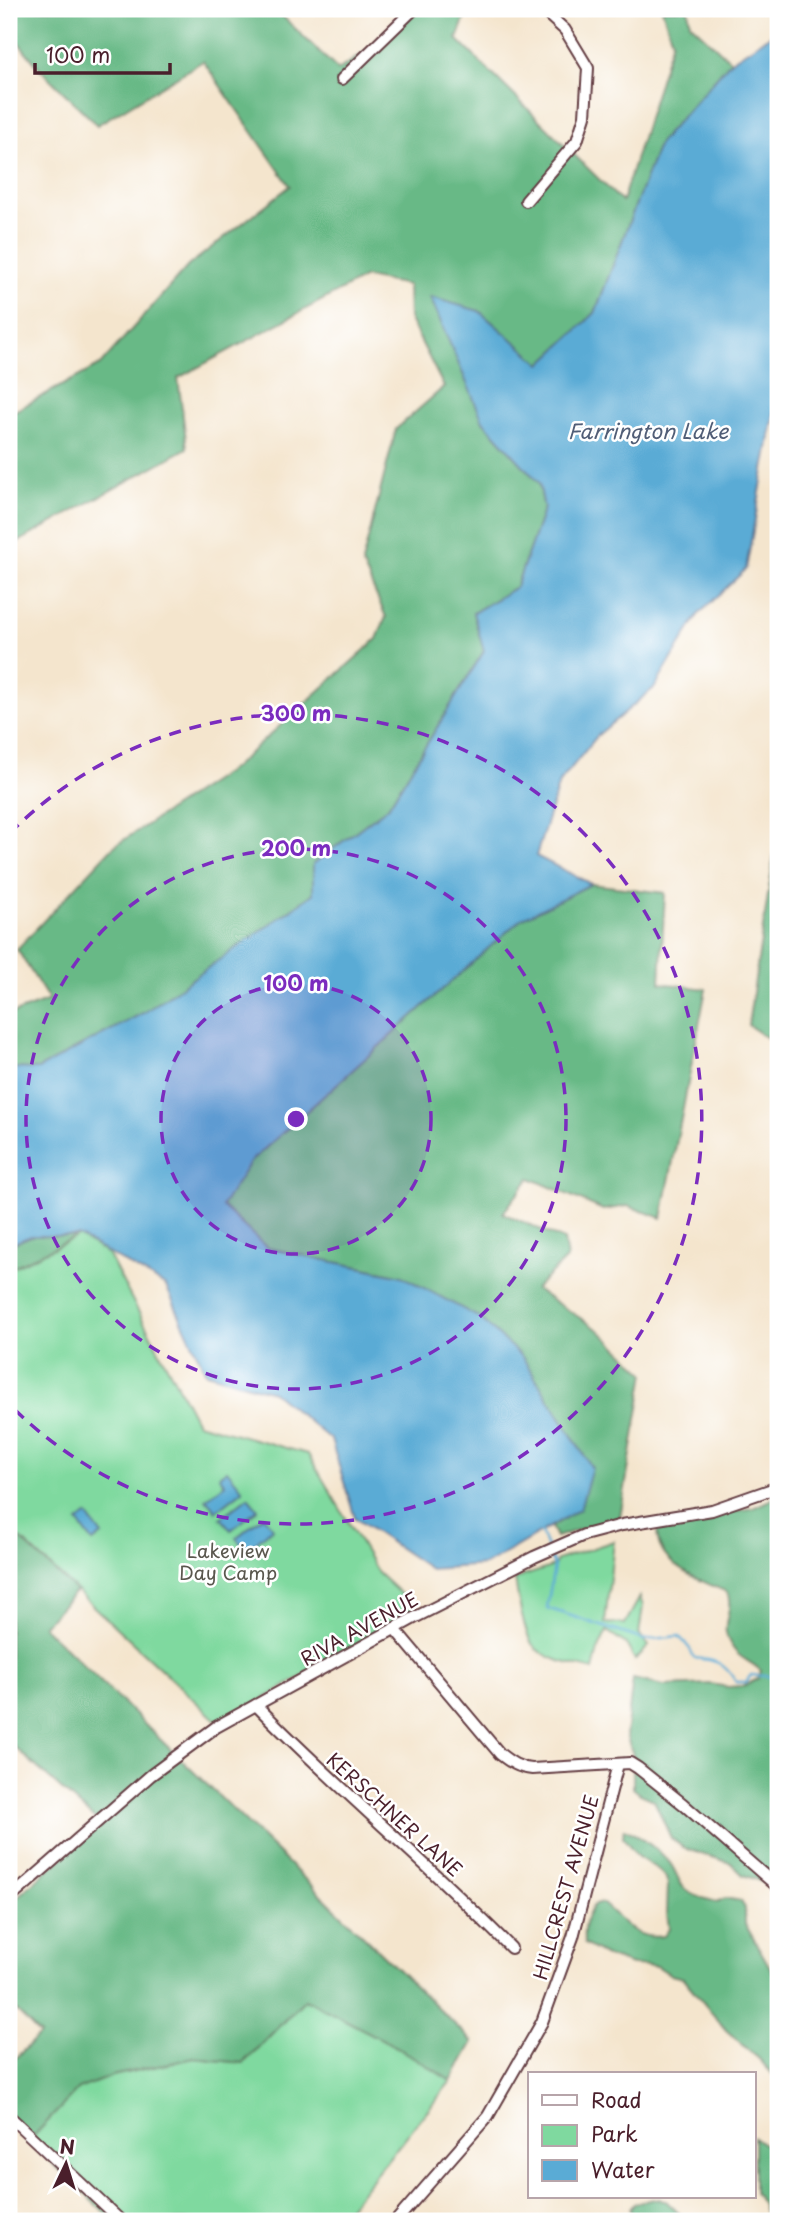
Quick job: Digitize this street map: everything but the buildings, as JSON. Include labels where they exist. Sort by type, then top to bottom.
[{"type":"street","points":[[526,201],[577,141],[585,116],[588,68],[565,30],[542,9]]},
{"type":"street","points":[[342,79],[408,11]]},
{"type":"street","name":"RIVA AVENUE","points":[[9,1899],[151,1775],[216,1727],[394,1628],[554,1548],[609,1528],[712,1510],[778,1487]]},
{"type":"street","points":[[394,1628],[500,1754],[508,1760],[517,1766],[531,1769],[629,1763],[683,1804],[778,1888]]},
{"type":"street","name":"KERSCHNER LANE","points":[[256,1705],[306,1757],[478,1914],[511,1948]]},
{"type":"street","name":"HILLCREST AVENUE","points":[[396,2221],[488,2116],[542,2022],[573,1937],[618,1764]]},
{"type":"street","points":[[9,2116],[121,2221]]},
{"type":"green space","points":[[9,9],[275,9],[338,70],[395,32],[416,9],[468,9],[457,39],[622,202],[672,41],[662,9],[688,9],[690,23],[731,61],[659,143],[595,313],[540,365],[479,311],[483,421],[539,483],[544,508],[516,587],[473,613],[484,651],[388,807],[313,864],[313,894],[145,1012],[38,1069],[9,1068],[9,1015],[49,1000],[17,949],[113,847],[233,768],[377,639],[386,617],[362,563],[396,429],[444,387],[409,318],[408,285],[365,277],[178,378],[187,448],[9,547],[9,414],[100,365],[188,266],[290,186],[203,61],[97,125],[40,69],[9,31]]},
{"type":"green space","points":[[549,9],[587,9],[559,20]]},
{"type":"green space","points":[[778,830],[778,1045],[748,1025]]},
{"type":"green space","points":[[591,884],[665,893],[660,983],[706,989],[662,1218],[628,1206],[603,1210],[530,1178],[503,1213],[564,1240],[567,1258],[535,1289],[599,1330],[645,1373],[620,1517],[556,1537],[551,1527],[580,1509],[402,1276],[267,1248],[221,1206],[251,1161],[521,919]]},
{"type":"green space","points":[[31,1236],[78,1236],[9,1269],[9,1245]]},
{"type":"green space","name":"Lakeview Day Camp","points":[[78,1236],[108,1254],[197,1423],[308,1454],[378,1573],[418,1610],[220,1724],[9,1528],[9,1269]]},
{"type":"green space","points":[[778,1496],[778,1882],[765,1883],[743,1875],[731,1863],[684,1848],[671,1838],[654,1800],[633,1788],[633,1755],[626,1735],[633,1679],[664,1686],[711,1684],[728,1687],[743,1686],[758,1679],[761,1671],[738,1654],[729,1642],[726,1634],[729,1608],[727,1592],[691,1576],[670,1560],[662,1551],[658,1526],[705,1520],[753,1508]]},
{"type":"green space","points":[[9,1528],[76,1591],[43,1626],[473,2042],[451,2081],[401,2049],[305,1999],[243,2063],[194,2058],[112,2076],[78,2089],[29,2141],[9,2123],[9,2064],[40,2035],[9,2003],[9,1904],[100,1824],[9,1742]]},
{"type":"green space","points":[[614,1541],[605,1623],[625,1624],[640,1597],[643,1606],[639,1634],[649,1646],[635,1660],[626,1644],[607,1631],[593,1670],[560,1661],[537,1650],[529,1638],[521,1613],[515,1579],[554,1566],[557,1560]]},
{"type":"green space","points":[[624,1829],[664,1856],[686,1890],[717,1902],[725,1898],[741,1901],[745,1908],[745,1924],[778,1981],[778,2080],[726,2030],[683,1978],[671,1975],[657,1966],[632,1965],[606,1956],[584,1944],[586,1919],[594,1905],[602,1903],[637,1932],[654,1937],[664,1936],[669,1929],[668,1884],[665,1876],[638,1857],[623,1837]]},
{"type":"green space","points":[[305,1999],[401,2049],[451,2081],[338,2221],[114,2221],[29,2141],[78,2089],[112,2076],[194,2058],[244,2063]]},
{"type":"green space","points":[[756,2138],[778,2154],[778,2221],[768,2221],[762,2203],[756,2196]]},
{"type":"green space","points":[[659,2198],[666,2201],[687,2221],[632,2221],[630,2209],[635,2203]]},
{"type":"water","name":"Farrington Lake","points":[[778,30],[778,393],[746,569],[698,615],[655,687],[598,735],[559,783],[536,856],[591,884],[521,919],[251,1161],[222,1206],[267,1248],[402,1276],[480,1318],[523,1358],[592,1468],[580,1509],[485,1565],[430,1569],[355,1518],[331,1440],[273,1392],[206,1373],[166,1286],[78,1236],[31,1236],[9,1245],[9,1068],[38,1069],[145,1012],[313,894],[313,864],[388,807],[484,651],[473,613],[516,587],[544,508],[539,483],[483,421],[430,297],[479,311],[541,364],[595,313],[659,143],[731,61]]},
{"type":"water","points":[[227,1470],[243,1490],[216,1511],[206,1499],[225,1484],[219,1476]]},
{"type":"water","points":[[248,1497],[258,1509],[231,1530],[221,1518]]},
{"type":"water","points":[[87,1515],[102,1535],[93,1542],[78,1522]]},
{"type":"water","points":[[263,1516],[273,1528],[246,1550],[236,1538]]},
{"type":"waterway","points":[[541,1532],[547,1548]]},
{"type":"waterway","points":[[549,1554],[554,1566],[547,1608],[644,1640],[679,1636],[694,1658],[719,1663],[736,1682],[746,1682],[751,1675],[778,1677]]}]
